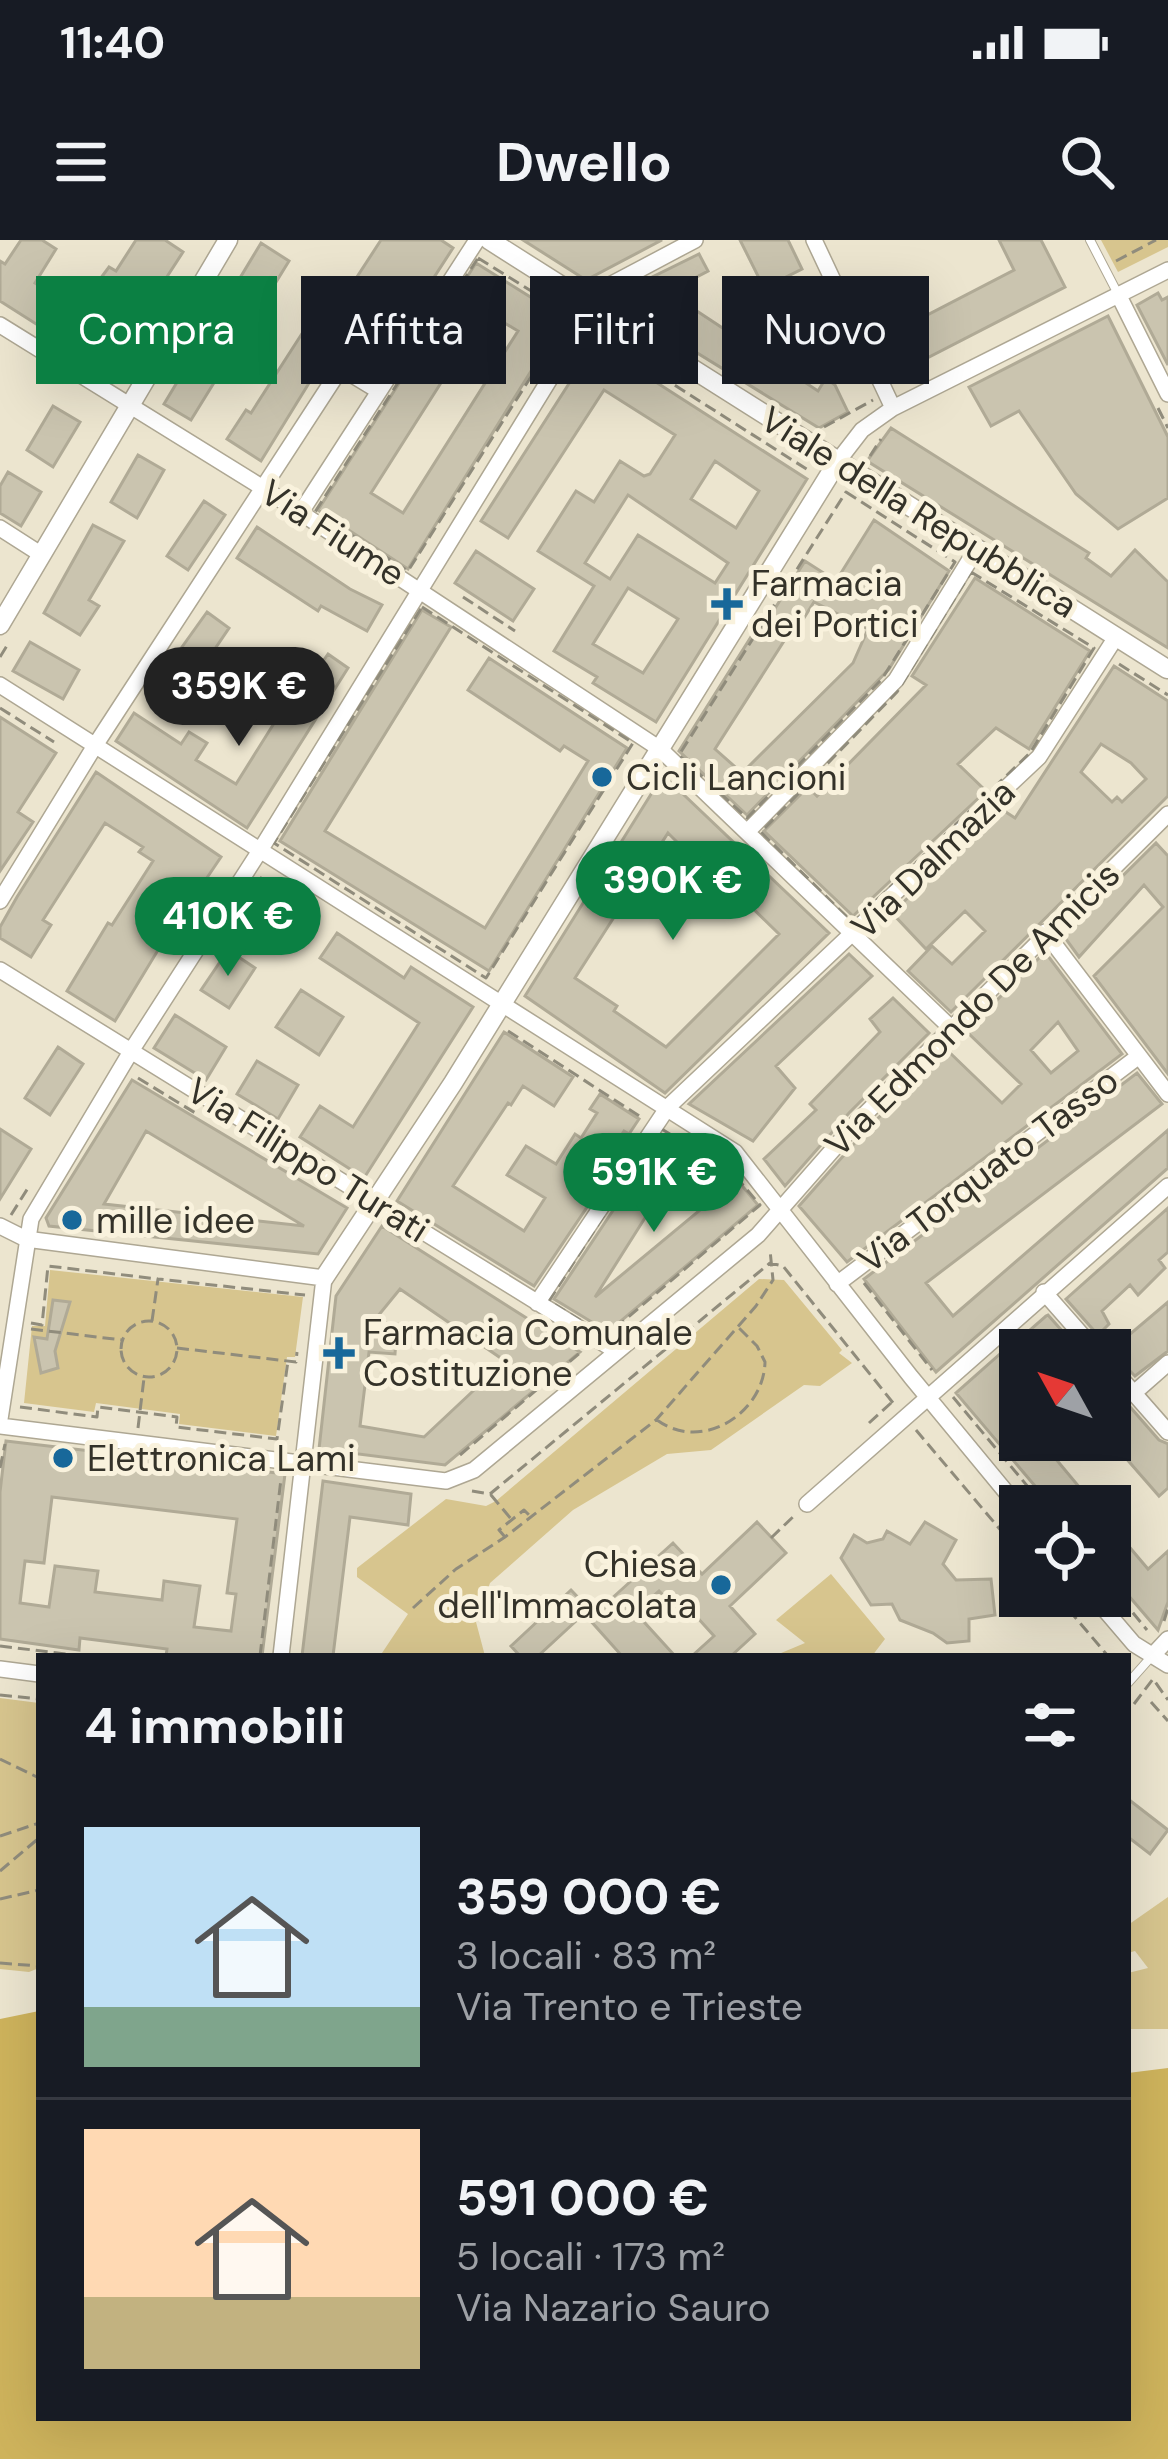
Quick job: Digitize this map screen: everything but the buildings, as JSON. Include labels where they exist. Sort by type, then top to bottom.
[{"type":"street","points":[[5,632],[43,555],[227,240]]},
{"type":"street","points":[[308,512],[477,240]]},
{"type":"street","name":"Viale della Repubblica","points":[[489,240],[545,276]]},
{"type":"street","points":[[627,276],[695,240]]},
{"type":"street","points":[[814,240],[893,408]]},
{"type":"street","points":[[281,1653],[324,1278],[376,1203],[838,461],[862,430],[893,408],[1168,270]]},
{"type":"street","points":[[1119,296],[1168,394]]},
{"type":"street","name":"Via Fiume","points":[[0,326],[308,512],[660,749],[754,831],[950,1027]]},
{"type":"street","points":[[0,901],[96,744],[341,368],[379,392]]},
{"type":"street","name":"Viale della Repubblica","points":[[698,373],[1168,669]]},
{"type":"street","points":[[0,1422],[31,1219],[547,384]]},
{"type":"street","points":[[0,528],[43,555]]},
{"type":"street","points":[[754,831],[896,680],[977,548]]},
{"type":"street","name":"Via Dalmazia","points":[[537,1303],[668,1107],[1040,757],[1116,637]]},
{"type":"street","points":[[0,685],[735,1151],[1000,1485]]},
{"type":"street","name":"Via Edmondo De Amicis","points":[[0,1422],[300,1463],[460,1478],[616,1351],[763,1241],[780,1208],[950,1027],[1165,822]]},
{"type":"street","points":[[1046,932],[1168,1094]]},
{"type":"street","name":"Via Filippo Turati","points":[[0,970],[133,1048],[616,1351]]},
{"type":"street","name":"Via Torquato Tasso","points":[[837,1284],[1139,1055]]},
{"type":"street","points":[[807,1504],[898,1409],[926,1396],[1168,1186]]},
{"type":"street","points":[[0,1226],[26,1239],[324,1278]]},
{"type":"street","points":[[763,1241],[798,1232]]},
{"type":"street","points":[[1043,1292],[1076,1329]]},
{"type":"street","points":[[1134,1393],[1168,1363]]},
{"type":"street","points":[[1131,1390],[1168,1432]]},
{"type":"street","points":[[1111,1617],[1134,1645],[1161,1660]]},
{"type":"street","points":[[1160,1636],[1161,1660]]},
{"type":"street","points":[[0,1670],[36,1674]]},
{"type":"lane","points":[[1090,240],[1119,296]]},
{"type":"lane","points":[[1131,1681],[1161,1660]]},
{"type":"path","points":[[1104,267],[1156,240]]},
{"type":"path","points":[[478,258],[570,315],[408,571],[308,512],[478,258]]},
{"type":"path","points":[[673,384],[810,471]]},
{"type":"path","points":[[816,430],[879,396]]},
{"type":"path","points":[[866,463],[890,425]]},
{"type":"path","points":[[846,492],[956,562],[882,679],[747,818],[680,755],[772,610],[846,492]]},
{"type":"path","points":[[971,572],[1094,648],[1030,753],[854,922],[754,831],[897,692],[971,572]]},
{"type":"path","points":[[460,595],[515,631]]},
{"type":"path","points":[[422,608],[633,743],[486,978],[274,843],[422,608]]},
{"type":"path","points":[[0,658],[5,632]]},
{"type":"path","points":[[1115,662],[1168,695]]},
{"type":"path","points":[[0,707],[58,744]]},
{"type":"path","points":[[506,1030],[643,1118]]},
{"type":"path","points":[[131,1074],[207,1120]]},
{"type":"path","points":[[660,1128],[731,1171],[760,1205],[606,1336],[549,1301],[660,1128]]},
{"type":"path","points":[[0,1212],[10,1217],[33,1180]]},
{"type":"path","points":[[413,1608],[456,1569],[505,1537],[656,1420],[773,1280],[773,1263],[763,1241]]},
{"type":"path","points":[[490,1494],[762,1267],[773,1263],[783,1266],[999,1528]]},
{"type":"path","points":[[122,1340],[29,1329],[29,1323],[42,1324],[48,1266],[305,1295]]},
{"type":"path","points":[[858,1276],[935,1374]]},
{"type":"path","points":[[152,1321],[158,1279]]},
{"type":"path","points":[[122,1340],[137,1324],[152,1321],[166,1327],[177,1348]]},
{"type":"path","points":[[656,1420],[667,1428],[694,1431],[722,1426],[745,1411],[758,1396],[765,1362],[738,1327]]},
{"type":"path","points":[[122,1340],[125,1363],[144,1376],[167,1370],[177,1348]]},
{"type":"path","points":[[177,1348],[296,1362],[299,1340]]},
{"type":"path","points":[[462,1454],[581,1350]]},
{"type":"path","points":[[19,1407],[97,1417],[98,1407],[140,1412],[177,1417],[176,1426],[278,1439],[288,1361]]},
{"type":"path","points":[[136,1443],[144,1376]]},
{"type":"path","points":[[950,1394],[1026,1485]]},
{"type":"path","points":[[869,1423],[898,1409]]},
{"type":"path","points":[[0,1468],[3,1443],[16,1445]]},
{"type":"path","points":[[260,1653],[281,1478]]},
{"type":"path","points":[[467,1491],[490,1494],[512,1520]]},
{"type":"path","points":[[771,1538],[807,1504]]},
{"type":"path","points":[[505,1537],[499,1530],[524,1510],[530,1516]]},
{"type":"path","points":[[1131,1606],[1160,1636],[1168,1608]]},
{"type":"path","points":[[1075,1617],[1105,1653]]},
{"type":"path","points":[[0,1646],[57,1653]]},
{"type":"path","points":[[1134,1704],[1153,1679],[1168,1700]]},
{"type":"path","points":[[0,1695],[36,1699]]},
{"type":"path","points":[[1151,1702],[1168,1721]]},
{"type":"path","points":[[0,1759],[36,1777]]},
{"type":"path","points":[[0,1835],[36,1824]]},
{"type":"path","points":[[0,1870],[36,1840]]},
{"type":"path","points":[[0,1899],[36,1891]]},
{"type":"path","points":[[0,1963],[36,1966]]},
{"type":"shaded area","points":[[1101,240],[1168,240],[1168,247],[1118,272]]},
{"type":"shaded area","points":[[50,1270],[303,1297],[295,1357],[287,1357],[276,1436],[179,1424],[180,1414],[96,1403],[94,1412],[24,1403],[32,1326],[45,1326]]},
{"type":"shaded area","points":[[759,1279],[784,1280],[842,1350],[839,1353],[852,1363],[820,1386],[804,1385],[711,1450],[667,1454],[573,1510],[490,1583],[476,1622],[484,1653],[382,1653],[408,1614],[357,1577],[357,1568],[446,1499],[486,1506]]},
{"type":"shaded area","points":[[831,1574],[885,1639],[874,1653],[781,1653],[805,1643],[776,1620]]},
{"type":"shaded area","points":[[0,1698],[36,1703],[36,1969],[0,1969]]},
{"type":"shaded area","points":[[1168,1897],[1168,2029],[1131,2029],[1131,1972],[1148,1968],[1131,1952],[1131,1923]]},
{"type":"shaded area","points":[[36,2012],[36,2421],[1131,2421],[1131,2073],[1168,2068],[1168,2459],[0,2459],[0,2019]]},
{"type":"place","name":"Farmacia dei Portici","points":[[727,604]]},
{"type":"place","name":"Cicli Lancioni","points":[[602,777]]},
{"type":"place","name":"mille idee","points":[[72,1220]]},
{"type":"place","name":"Farmacia Comunale Costituzione","points":[[339,1353]]},
{"type":"place","name":"Elettronica Lami","points":[[63,1458]]},
{"type":"place","name":"Chiesa dell'Immacolata","points":[[721,1585]]}]
